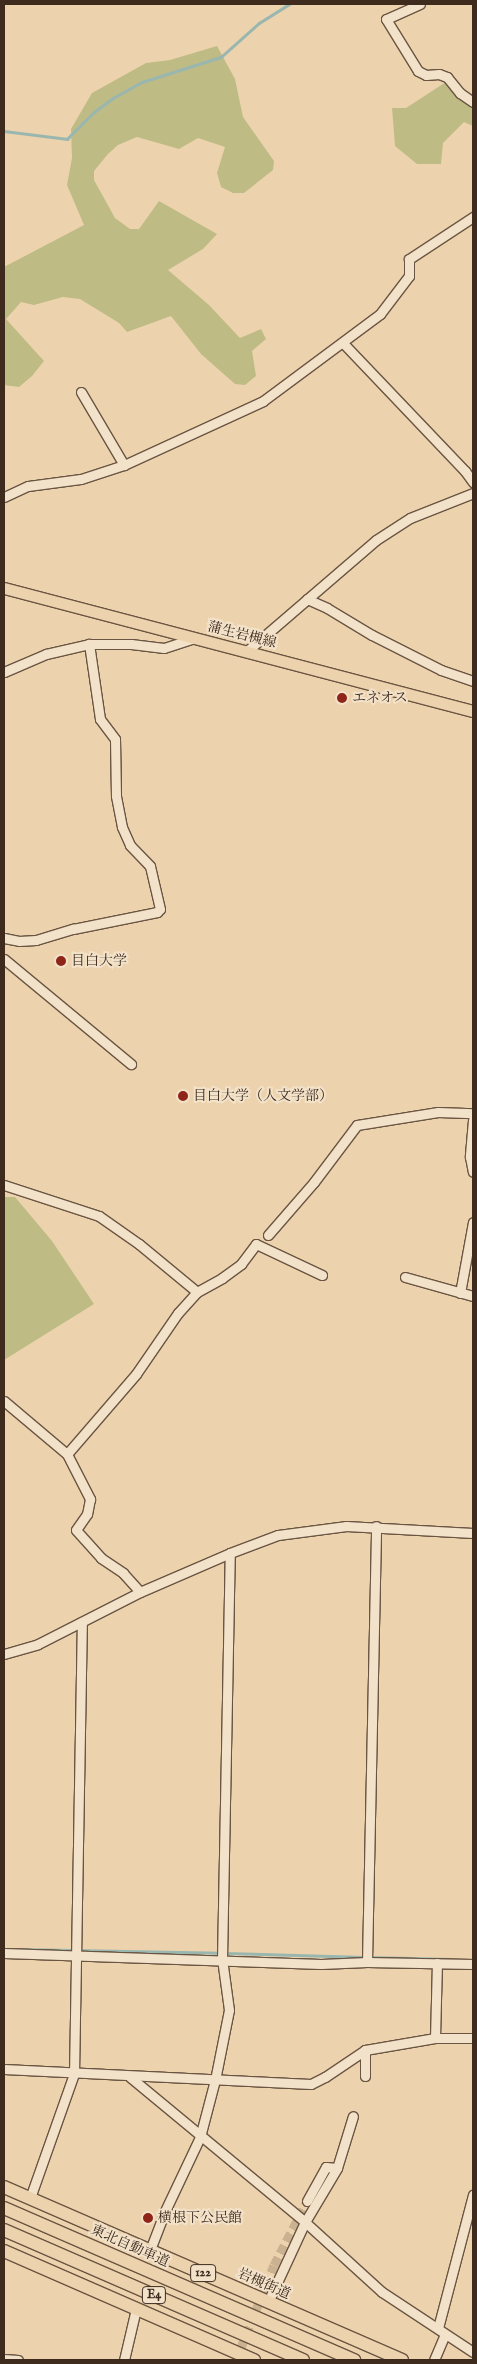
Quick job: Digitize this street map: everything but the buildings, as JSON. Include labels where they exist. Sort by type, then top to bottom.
[{"type":"highway","name":"岩槻街道","points":[[4,2187],[402,2360]]},
{"type":"highway","name":"東北自動車道","points":[[4,2208],[354,2360]]},
{"type":"highway","name":"E4","points":[[4,2230],[303,2360]]},
{"type":"highway","points":[[4,2251],[254,2360]]},
{"type":"main road","name":"蒲生岩槻線","points":[[4,588],[473,711]]},
{"type":"street","points":[[420,4],[386,19],[418,72],[426,76],[439,74],[447,77],[460,93],[473,102]]},
{"type":"street","points":[[4,497],[28,486],[81,479],[124,465],[263,401],[380,314],[392,301],[409,276],[409,259],[473,217]]},
{"type":"street","points":[[342,343],[465,471],[473,482]]},
{"type":"street","points":[[81,392],[124,465]]},
{"type":"street","points":[[247,651],[376,540],[410,518],[473,493]]},
{"type":"street","points":[[307,599],[441,670],[473,681]]},
{"type":"street","points":[[4,672],[46,654],[89,644],[131,644],[164,648],[195,638]]},
{"type":"street","points":[[4,938],[36,940],[73,929],[157,912],[160,909],[150,866],[130,845],[122,827],[116,796],[115,739],[100,719],[89,644]]},
{"type":"street","points":[[4,959],[131,1064]]},
{"type":"street","points":[[268,1235],[314,1182],[357,1125],[438,1112],[473,1113]]},
{"type":"street","points":[[473,1120],[470,1156],[473,1172]]},
{"type":"street","points":[[4,1185],[99,1216],[139,1244],[197,1292]]},
{"type":"street","points":[[460,1292],[473,1222]]},
{"type":"street","points":[[67,1454],[136,1374],[160,1336],[197,1292],[222,1278],[240,1264],[256,1244],[322,1275]]},
{"type":"street","points":[[405,1278],[473,1296]]},
{"type":"street","points":[[4,1401],[67,1454],[90,1500],[87,1514],[76,1530],[101,1558],[123,1573],[140,1592]]},
{"type":"street","points":[[4,1654],[38,1644],[140,1592],[230,1553],[278,1536],[346,1526],[376,1526],[473,1533]]},
{"type":"street","points":[[367,1962],[376,1526]]},
{"type":"street","points":[[150,2250],[200,2137],[215,2080],[229,2010],[222,1959],[230,1553]]},
{"type":"street","points":[[30,2198],[74,2074],[82,1622]]},
{"type":"street","points":[[4,1953],[222,1959],[321,1964],[367,1962],[473,1964]]},
{"type":"street","points":[[435,2038],[437,1963]]},
{"type":"street","points":[[4,2069],[130,2077],[311,2084],[325,2078],[365,2050],[435,2038],[473,2038]]},
{"type":"street","points":[[365,2050],[365,2076]]},
{"type":"street","points":[[130,2077],[200,2137],[305,2222],[382,2292],[473,2352]]},
{"type":"street","points":[[268,2302],[305,2222],[337,2168],[353,2116]]},
{"type":"street","points":[[307,2201],[326,2167],[337,2168]]},
{"type":"street","points":[[434,2360],[473,2195]]},
{"type":"street","points":[[124,2360],[136,2309]]},
{"type":"street","points":[[4,2359],[18,2360]]},
{"type":"shaded area","points":[[217,46],[235,79],[243,117],[274,161],[273,170],[244,193],[233,193],[221,187],[217,173],[225,147],[198,138],[179,149],[137,137],[118,145],[108,154],[94,171],[94,180],[115,218],[130,229],[139,229],[159,201],[217,234],[203,249],[168,270],[209,305],[240,338],[261,329],[266,339],[252,351],[256,376],[245,385],[235,384],[201,354],[171,316],[127,332],[119,323],[80,299],[63,297],[34,305],[21,302],[6,319],[44,361],[32,376],[19,387],[4,385],[4,267],[84,225],[67,185],[72,158],[71,129],[92,93],[146,63],[170,60]]},
{"type":"shaded area","points":[[446,82],[473,103],[473,126],[464,122],[443,143],[441,164],[417,164],[395,146],[392,108],[406,108]]},
{"type":"shaded area","points":[[4,1197],[15,1197],[52,1241],[94,1304],[4,1360]]},
{"type":"waterway","points":[[4,131],[67,139],[94,112],[113,98],[142,82],[221,57],[259,23],[289,4]]},
{"type":"waterway","points":[[20,1949],[220,1953]]},
{"type":"waterway","points":[[225,1953],[365,1957]]},
{"type":"waterway","points":[[370,1957],[452,1959]]},
{"type":"tunnel","points":[[236,2360],[274,2265],[307,2201]]},
{"type":"place","name":"エネオス","points":[[342,698]]},
{"type":"place","name":"目白大学","points":[[61,961]]},
{"type":"place","name":"目白大学（人文学部）","points":[[183,1096]]},
{"type":"place","name":"横根下公民館","points":[[148,2218]]}]
